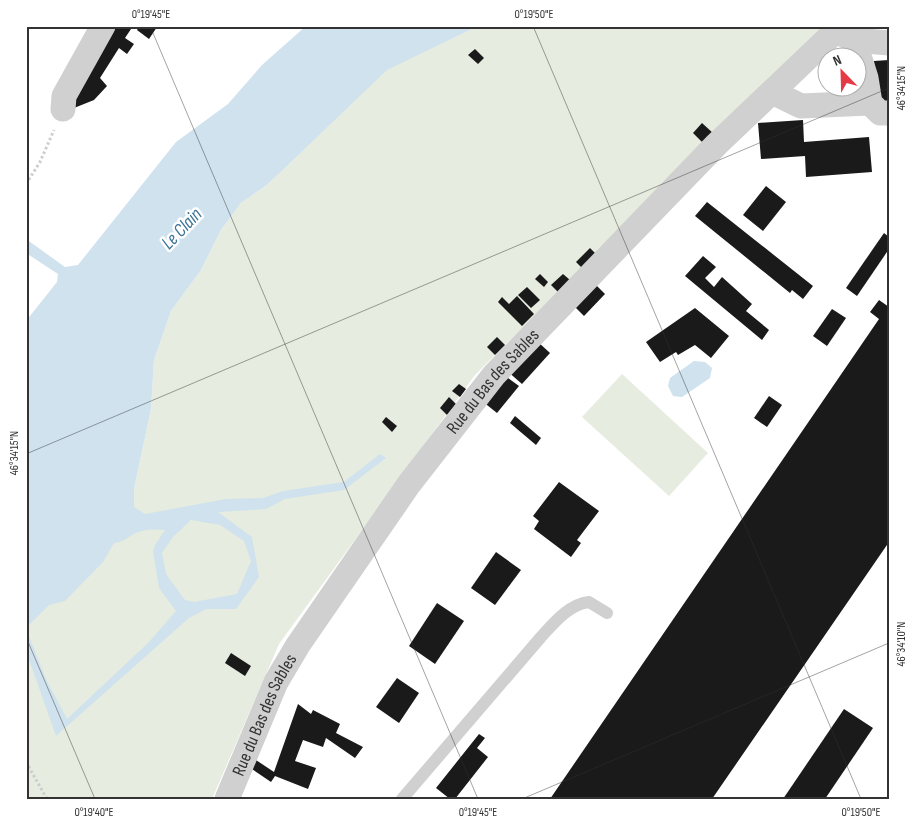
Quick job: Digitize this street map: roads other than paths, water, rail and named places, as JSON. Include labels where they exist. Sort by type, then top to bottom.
[{"type":"street","points":[[63,109],[64,96],[103,26]]},
{"type":"street","points":[[844,32],[889,43]]},
{"type":"street","points":[[772,92],[801,106],[879,108],[844,32]]},
{"type":"street","name":"Rue du Bas des Sables","points":[[228,799],[276,682],[298,645],[409,484],[494,375],[718,144],[772,92],[844,32]]},
{"type":"lane","points":[[402,799],[541,637],[565,614],[579,604],[589,602],[607,613]]},
{"type":"water","name":"Le Clain","points":[[306,26],[478,26],[387,70],[268,184],[241,203],[221,230],[201,270],[171,311],[154,360],[151,409],[134,489],[134,507],[145,514],[226,499],[263,498],[283,491],[344,482],[380,454],[386,458],[344,490],[285,499],[266,509],[218,512],[252,537],[259,577],[236,609],[206,609],[189,618],[56,736],[26,651],[26,629],[46,679],[67,719],[148,643],[176,611],[159,588],[153,551],[165,530],[148,530],[114,543],[103,562],[65,601],[49,605],[26,628],[26,321],[57,282],[58,274],[26,253],[26,239],[65,267],[78,265],[176,142],[228,104],[262,65]],"holes":[[[191,520],[220,525],[244,541],[251,561],[237,594],[194,602],[185,600],[166,574],[162,553],[173,537]]]},
{"type":"water","points":[[694,361],[705,362],[712,368],[710,378],[682,397],[673,396],[668,386],[670,378]]}]
